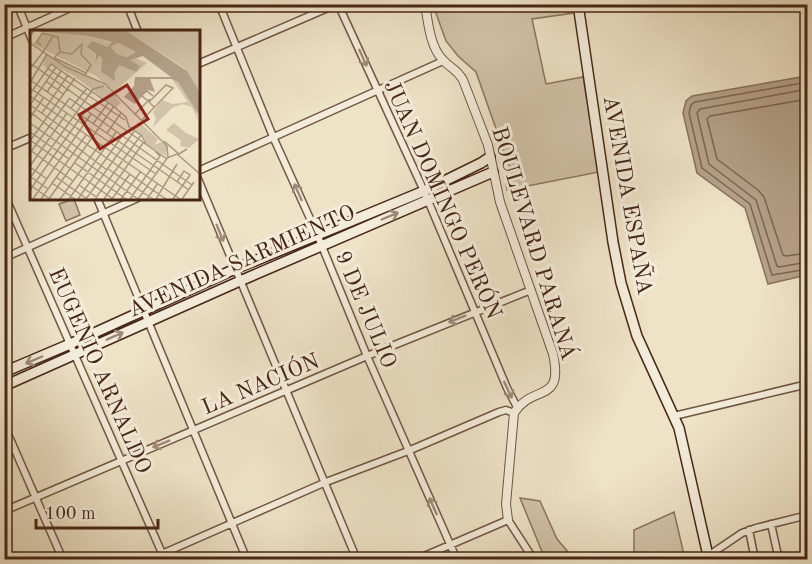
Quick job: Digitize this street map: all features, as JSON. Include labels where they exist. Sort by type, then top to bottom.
[{"type":"main road","name":"AVENIDA ESPAÑA","points":[[578,4],[621,283],[637,336],[674,417],[709,558]]},
{"type":"main road","name":"AVENIDA SARMIENTO","points":[[4,386],[321,246],[426,196],[490,157]]},
{"type":"main road","name":"AVENIDA SARMIENTO","points":[[4,372],[317,234],[493,172]]},
{"type":"street","points":[[16,4],[30,35]]},
{"type":"street","points":[[4,38],[79,4]]},
{"type":"street","points":[[127,4],[137,30]]},
{"type":"street","name":"9 DE JULIO","points":[[219,4],[274,139],[457,560]]},
{"type":"street","points":[[200,63],[338,4]]},
{"type":"street","name":"JUAN DOMINGO PERÓN","points":[[338,4],[426,196],[516,410]]},
{"type":"street","name":"BOULEVARD PARANÁ","points":[[425,4],[434,44],[443,61],[458,71],[463,80],[488,145],[500,202],[553,354],[555,382],[516,410]]},
{"type":"street","points":[[200,170],[274,139],[443,61]]},
{"type":"street","points":[[4,149],[30,138]]},
{"type":"street","points":[[200,184],[357,560]]},
{"type":"street","name":"EUGENIO ARNALDO","points":[[4,194],[164,556]]},
{"type":"street","points":[[98,200],[247,560]]},
{"type":"street","points":[[4,258],[134,200]]},
{"type":"street","name":"LA NACIÓN","points":[[4,511],[474,311],[531,290]]},
{"type":"street","points":[[674,417],[807,384]]},
{"type":"street","points":[[148,560],[164,556],[326,482],[408,451],[499,412],[516,410],[506,504],[508,520],[534,560]]},
{"type":"street","points":[[4,425],[63,560]]},
{"type":"street","points":[[709,558],[749,530],[807,515]]},
{"type":"street","points":[[415,560],[508,520]]},
{"type":"street","points":[[771,524],[779,560]]},
{"type":"street","points":[[749,530],[755,560]]},
{"type":"shaded area","points":[[433,5],[573,5],[574,13],[532,19],[546,84],[583,77],[599,172],[507,190],[506,183],[513,177],[476,72],[458,56],[446,41]]},
{"type":"shaded area","points":[[74,200],[80,215],[66,221],[59,204]]},
{"type":"shaded area","points":[[520,498],[540,501],[557,539],[574,559],[545,559]]},
{"type":"shaded area","points":[[674,512],[685,559],[634,559],[634,530]]},
{"type":"water","points":[[807,76],[807,275],[768,284],[745,208],[697,173],[683,113],[686,101],[692,96]]}]
